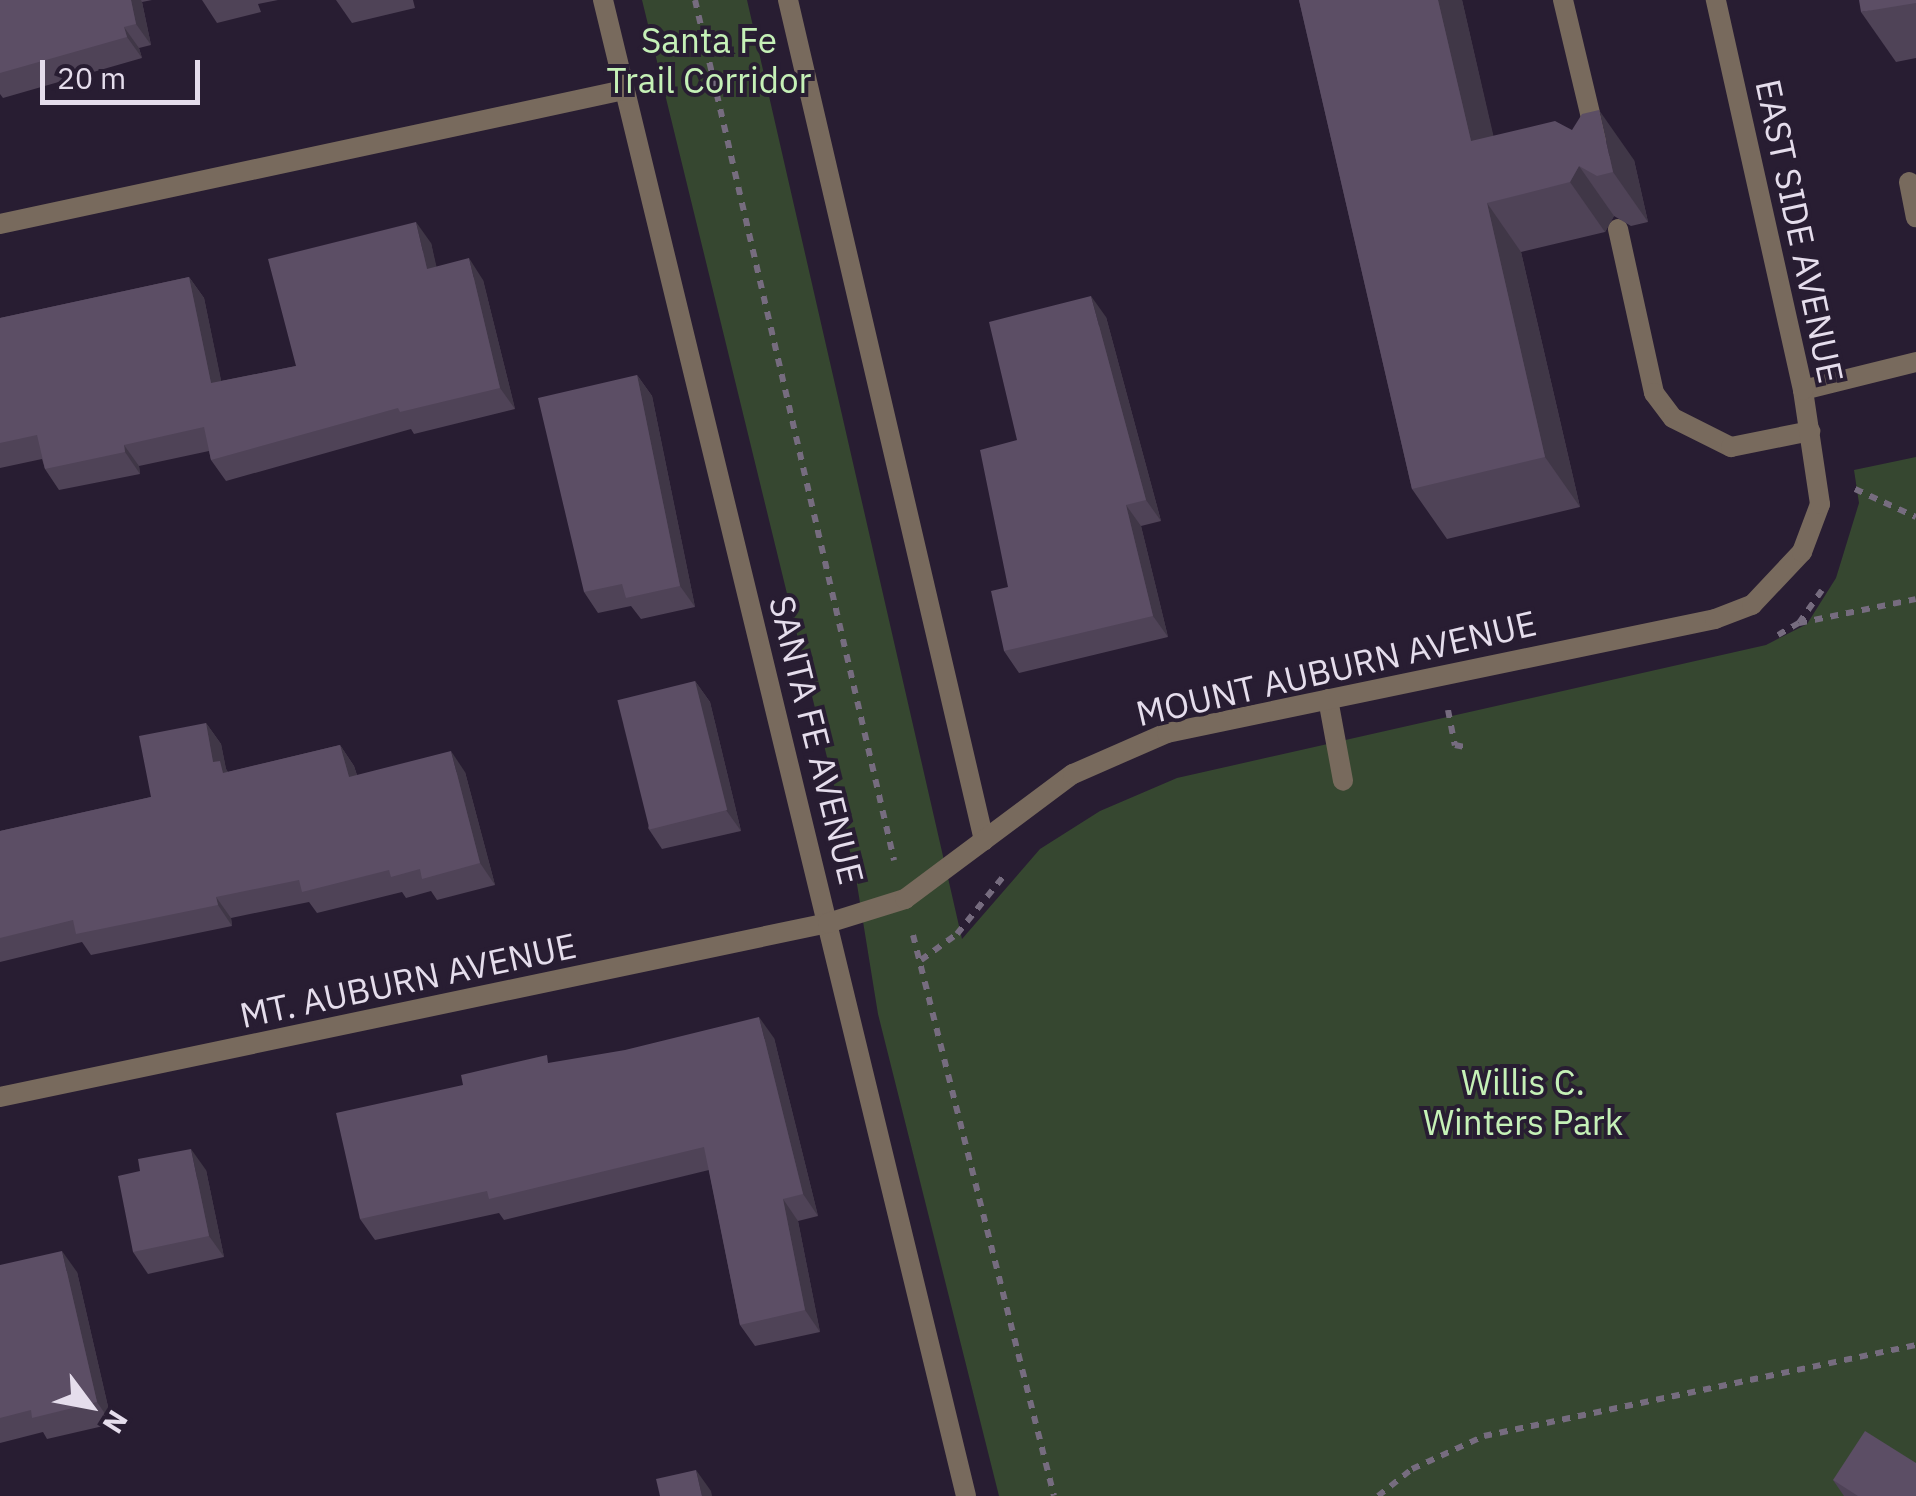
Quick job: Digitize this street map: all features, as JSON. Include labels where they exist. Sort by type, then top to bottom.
[{"type":"street","name":"SANTA FE AVENUE","points":[[603,0],[966,1496]]},
{"type":"street","points":[[788,0],[984,840]]},
{"type":"street","points":[[1564,0],[1603,167]]},
{"type":"street","name":"EAST SIDE AVENUE","points":[[1716,0],[1803,390],[1818,477]]},
{"type":"street","points":[[0,224],[624,90]]},
{"type":"street","points":[[1908,182],[1916,217]]},
{"type":"street","points":[[1618,229],[1654,393],[1673,418],[1730,447],[1810,431]]},
{"type":"street","points":[[1803,390],[1916,362]]},
{"type":"street","name":"MOUNT AUBURN AVENUE","points":[[828,923],[905,898],[1073,774],[1128,747],[1328,699],[1715,619],[1752,605],[1788,574],[1809,540],[1820,504],[1818,477]]},
{"type":"street","points":[[1328,699],[1343,780]]},
{"type":"street","name":"MT. AUBURN AVENUE","points":[[0,1098],[828,923]]},
{"type":"path","points":[[695,0],[894,860]]},
{"type":"path","points":[[1762,639],[1800,624],[1916,599]]},
{"type":"path","points":[[1429,713],[1466,705]]},
{"type":"path","points":[[1448,709],[1455,745],[1469,748]]},
{"type":"path","points":[[921,960],[957,934],[1012,866]]},
{"type":"path","points":[[914,940],[1054,1496]]},
{"type":"path","points":[[1378,1496],[1412,1469],[1484,1436],[1916,1345]]},
{"type":"green space","name":"Willis C. Winters Park","points":[[642,0],[747,0],[962,939],[1040,849],[1100,811],[1177,778],[1766,645],[1807,624],[1836,578],[1859,503],[1854,470],[1916,457],[1916,1496],[999,1496],[878,1014],[855,872]]},
{"type":"building","points":[[0,0],[131,0],[136,24],[124,27],[127,37],[0,73]]},
{"type":"building","points":[[1299,0],[1438,0],[1471,141],[1555,121],[1572,130],[1582,114],[1599,110],[1613,172],[1597,176],[1579,166],[1570,182],[1487,203],[1545,457],[1412,489]]},
{"type":"building","points":[[1859,0],[1916,0],[1916,3],[1861,12]]},
{"type":"building","points":[[416,222],[427,269],[469,258],[500,388],[400,412],[398,408],[211,460],[204,427],[124,445],[125,452],[45,469],[37,435],[0,443],[0,318],[189,277],[211,383],[296,366],[268,259]]},
{"type":"building","points":[[1091,296],[1146,500],[1126,505],[1153,616],[1004,651],[991,591],[1008,587],[980,450],[1017,440],[989,322]]},
{"type":"building","points":[[637,375],[680,586],[626,598],[622,584],[584,592],[538,398]]},
{"type":"building","points":[[695,681],[727,810],[650,829],[617,700]]},
{"type":"building","points":[[206,723],[213,762],[220,761],[223,773],[340,745],[349,777],[451,751],[480,863],[422,879],[420,869],[391,877],[389,870],[302,892],[299,880],[216,897],[218,905],[76,934],[73,920],[0,938],[0,831],[151,797],[139,736]]},
{"type":"building","points":[[759,1017],[803,1194],[783,1199],[805,1310],[740,1325],[704,1147],[489,1199],[487,1191],[360,1219],[336,1113],[463,1085],[461,1075],[547,1055],[548,1063],[625,1050]]},
{"type":"building","points":[[191,1149],[209,1236],[133,1252],[118,1176],[140,1171],[138,1159]]},
{"type":"building","points":[[62,1251],[97,1402],[32,1418],[31,1410],[0,1418],[0,1265]]},
{"type":"building","points":[[1865,1431],[1916,1463],[1916,1496],[1858,1496],[1833,1480]]},
{"type":"building","points":[[696,1470],[702,1496],[660,1496],[656,1479]]},
{"type":"park label","name":"Santa Fe Trail Corridor","points":[[709,60]]}]
